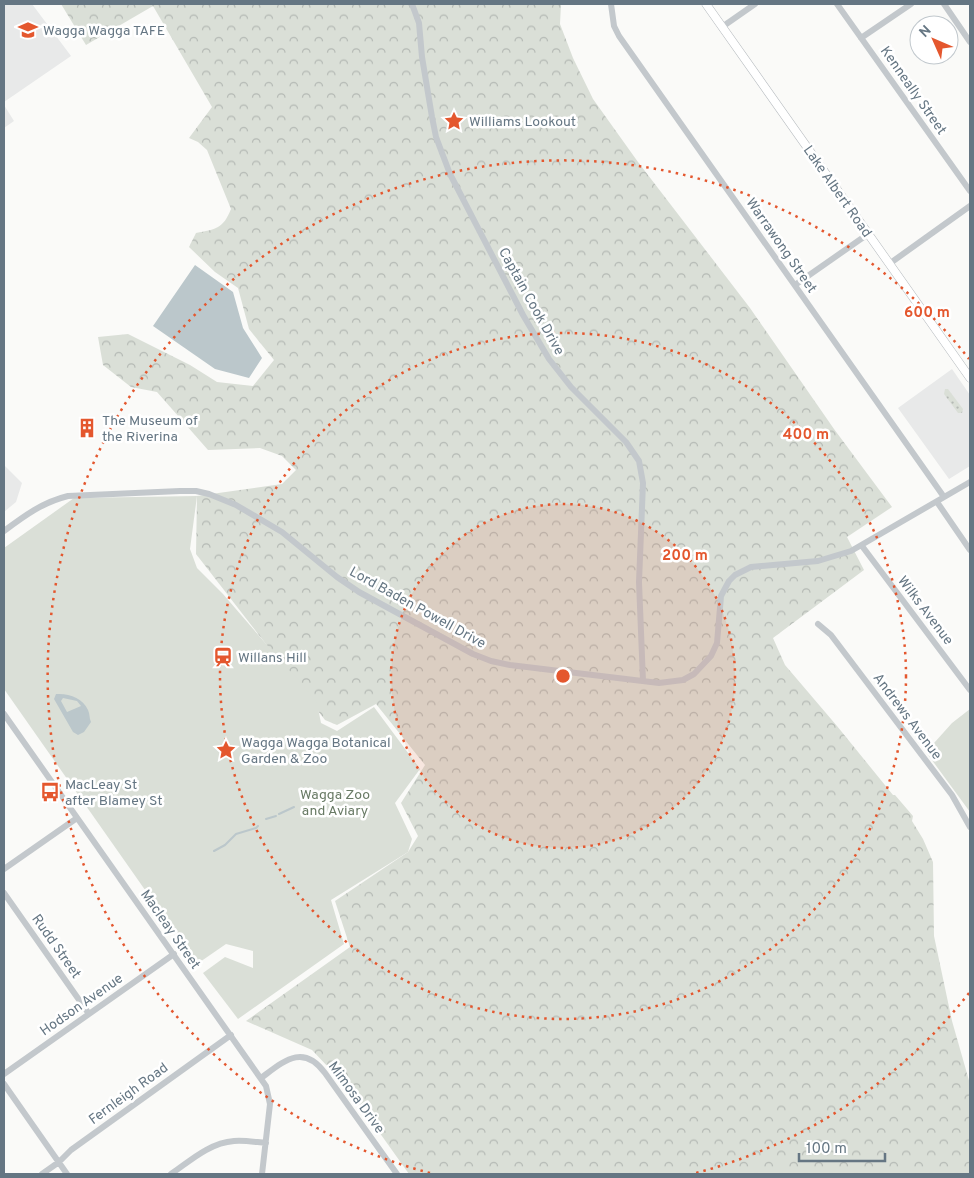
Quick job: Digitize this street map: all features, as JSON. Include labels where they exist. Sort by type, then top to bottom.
[{"type":"main road","name":"Lake Albert Road","points":[[706,4],[970,378]]},
{"type":"street","name":"Captain Cook Drive","points":[[412,4],[419,22],[422,57],[436,137],[450,174],[523,315],[549,359],[571,387],[626,442],[639,461],[643,483],[639,582],[643,681]]},
{"type":"street","name":"Warrawong Street","points":[[611,4],[614,26],[619,36],[944,497]]},
{"type":"street","points":[[722,27],[755,4]]},
{"type":"street","name":"Kenneally Street","points":[[837,4],[970,191]]},
{"type":"street","points":[[861,38],[910,4]]},
{"type":"street","points":[[944,4],[969,38]]},
{"type":"street","points":[[889,264],[970,206]]},
{"type":"street","points":[[795,286],[868,234]]},
{"type":"street","name":"Lord Baden Powell Drive","points":[[4,531],[41,505],[54,499],[68,496],[196,491],[230,502],[282,532],[359,592],[473,654],[491,661],[510,665],[665,682],[684,680],[694,674],[711,656],[717,643],[720,605],[724,589],[735,575],[743,570],[760,565],[829,558],[862,546],[970,482]]},
{"type":"street","points":[[936,502],[970,550]]},
{"type":"street","name":"Wilks Avenue","points":[[862,546],[970,690]]},
{"type":"street","name":"Andrews Avenue","points":[[818,624],[831,635],[952,795],[970,827]]},
{"type":"street","name":"Macleay Street","points":[[4,714],[261,1078],[269,1095],[270,1104],[262,1174]]},
{"type":"street","points":[[4,869],[77,818]]},
{"type":"street","name":"Rudd Street","points":[[4,892],[89,1014]]},
{"type":"street","name":"Hodson Avenue","points":[[4,1074],[174,954]]},
{"type":"street","name":"Fernleigh Road","points":[[42,1174],[59,1162],[71,1150],[231,1035]]},
{"type":"street","name":"Mimosa Drive","points":[[261,1078],[280,1064],[293,1058],[306,1057],[314,1060],[325,1072],[397,1174]]},
{"type":"street","points":[[4,1084],[67,1174]]},
{"type":"street","points":[[171,1174],[201,1153],[223,1143],[243,1141],[266,1143]]},
{"type":"shaded area","name":"Wagga Wagga TAFE","points":[[4,4],[32,4],[71,56],[4,102]]},
{"type":"shaded area","points":[[4,105],[14,121],[4,128]]},
{"type":"shaded area","points":[[195,265],[233,292],[243,328],[262,358],[249,378],[215,369],[153,326]]},
{"type":"shaded area","points":[[952,369],[970,395],[970,466],[949,479],[898,408]]},
{"type":"shaded area","points":[[4,465],[22,483],[16,502],[4,512]]},
{"type":"shaded area","points":[[56,694],[66,694],[83,702],[88,710],[91,722],[84,732],[78,735],[73,732],[54,699]],"holes":[[[63,698],[77,701],[81,706],[67,712],[61,701]]]},
{"type":"green space","points":[[61,4],[561,4],[560,24],[573,58],[593,99],[638,162],[750,308],[834,429],[892,507],[847,537],[864,570],[773,638],[785,665],[893,795],[913,816],[912,821],[923,839],[933,862],[934,936],[952,1021],[970,1084],[970,1174],[409,1174],[347,1087],[312,1050],[246,1021],[350,947],[335,901],[408,852],[418,836],[401,803],[425,765],[376,704],[337,725],[325,720],[196,554],[197,496],[282,484],[296,470],[282,456],[260,448],[208,450],[157,392],[131,387],[103,365],[98,337],[128,334],[190,365],[217,382],[253,386],[274,360],[249,329],[238,288],[215,272],[189,247],[196,233],[218,227],[225,221],[231,209],[207,150],[198,142],[189,138],[212,107],[153,6],[86,45]]},
{"type":"green space","points":[[945,389],[948,389],[963,409],[962,413],[958,413],[944,394]]},
{"type":"green space","name":"Wagga Wagga Botanical Garden & Zoo","points":[[197,496],[190,549],[197,568],[223,594],[298,679],[317,703],[321,723],[337,731],[374,707],[420,769],[395,803],[412,839],[408,852],[331,900],[344,944],[238,1019],[203,973],[225,957],[253,968],[253,951],[226,944],[197,964],[4,689],[4,548],[74,498]]},
{"type":"green space","points":[[970,709],[970,812],[926,752],[952,723]]},
{"type":"waterway","points":[[279,814],[294,807]]},
{"type":"waterway","points":[[266,819],[276,816]]},
{"type":"waterway","points":[[214,851],[225,845],[236,834],[258,826]]},
{"type":"place","name":"Wagga Wagga TAFE","points":[[28,30]]},
{"type":"place","name":"Williams Lookout","points":[[454,121]]},
{"type":"place","name":"The Museum of the Riverina","points":[[87,428]]},
{"type":"place","name":"Willans Hill","points":[[223,657]]},
{"type":"place","name":"Wagga Wagga Botanical Garden & Zoo","points":[[226,750]]},
{"type":"place","name":"MacLeay St after Blamey St","points":[[50,792]]},
{"type":"park label","name":"Wagga Zoo and Aviary","points":[[335,802]]}]
